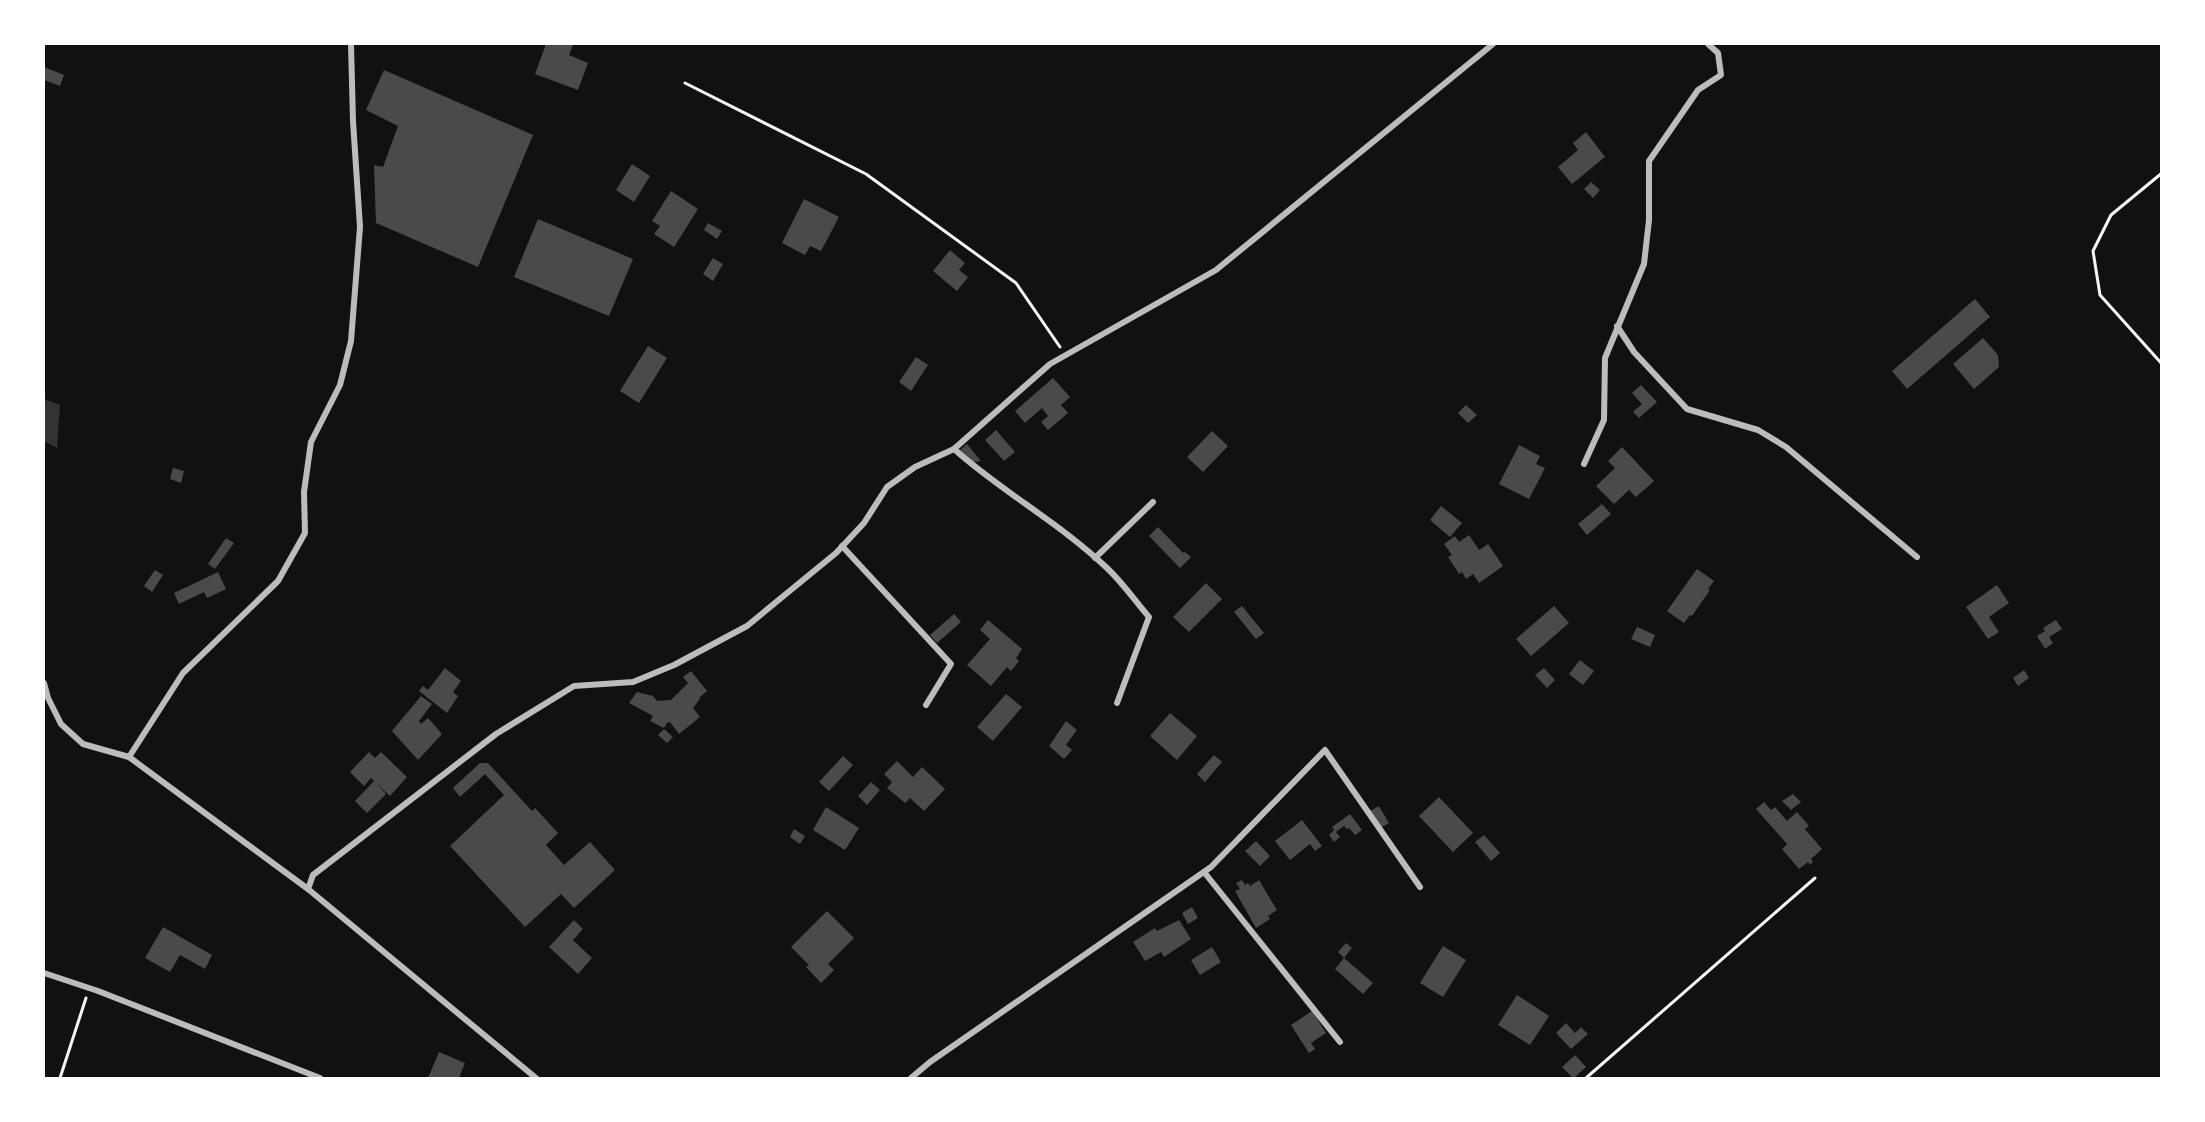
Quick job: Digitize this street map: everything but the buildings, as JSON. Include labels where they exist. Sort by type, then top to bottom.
[{"type":"street","points":[[308,889],[314,875],[496,734],[574,686],[633,682],[675,665],[747,626],[842,546],[864,523],[887,487],[915,467],[954,449],[1050,364],[1216,270],[1493,44]]},
{"type":"street","points":[[1584,464],[1604,420],[1605,358],[1644,264],[1648,220],[1648,162],[1698,90],[1721,75],[1718,53],[1708,44]]},
{"type":"street","points":[[129,757],[183,674],[278,581],[305,533],[304,492],[311,442],[340,385],[351,341],[360,226],[351,45]]},
{"type":"street","points":[[1617,326],[1634,352],[1687,409],[1758,430],[1786,447],[1917,557]]},
{"type":"street","points":[[954,449],[976,469],[1052,523],[1108,569],[1149,617],[1117,703]]},
{"type":"street","points":[[1095,558],[1153,502]]},
{"type":"street","points":[[842,546],[951,664],[926,705]]},
{"type":"street","points":[[44,683],[48,698],[61,724],[83,744],[129,757],[308,889],[536,1078]]},
{"type":"street","points":[[911,1078],[930,1062],[1204,872],[1325,750],[1420,888]]},
{"type":"street","points":[[1204,872],[1340,1042]]},
{"type":"street","points":[[44,973],[89,988],[320,1078]]},
{"type":"path","points":[[685,84],[866,174],[1016,283],[1066,356]]},
{"type":"path","points":[[2162,173],[2111,215],[2092,251],[2100,295],[2162,364]]},
{"type":"path","points":[[1586,1078],[1815,878]]},
{"type":"path","points":[[60,1078],[89,988]]},
{"type":"shaded area","points":[[44,399],[60,405],[57,448],[44,441]]}]
